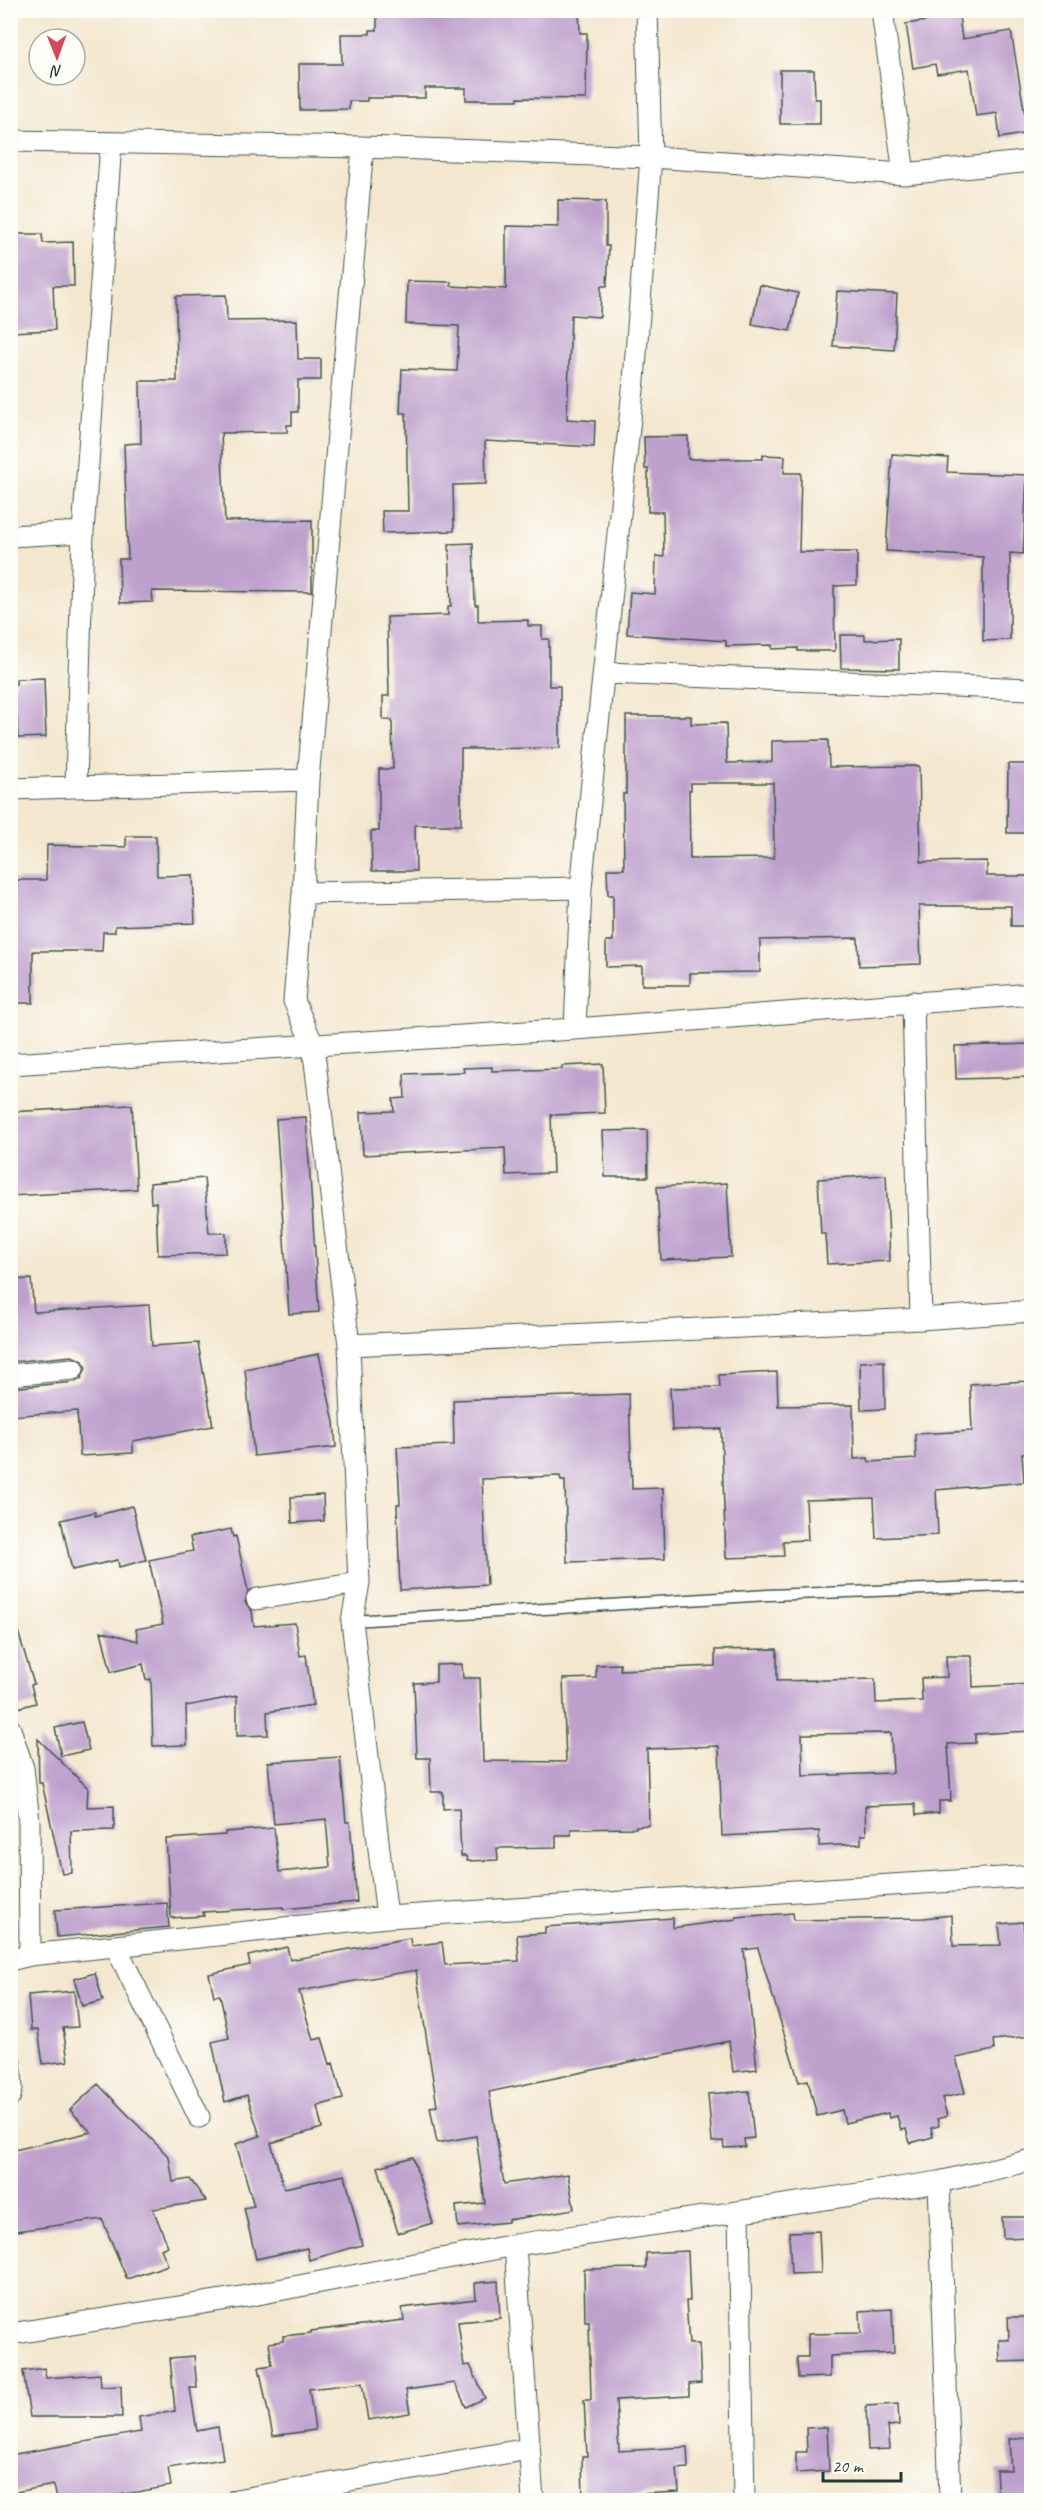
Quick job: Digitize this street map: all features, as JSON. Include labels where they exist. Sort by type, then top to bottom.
[{"type":"street","points":[[575,1029],[581,888],[634,380],[651,157],[647,10]]},
{"type":"street","points":[[882,10],[904,174]]},
{"type":"street","points":[[10,141],[363,147],[651,157],[904,174],[1032,161]]},
{"type":"street","points":[[76,786],[83,532],[111,143]]},
{"type":"street","points":[[363,147],[308,780],[303,893],[294,1001],[313,1045],[349,1345],[359,1582],[352,1621],[387,1917]]},
{"type":"street","points":[[10,536],[83,532]]},
{"type":"street","points":[[605,673],[1032,689]]},
{"type":"street","points":[[10,789],[308,780]]},
{"type":"street","points":[[303,893],[581,888]]},
{"type":"street","points":[[10,1064],[575,1029],[1032,994]]},
{"type":"street","points":[[913,1002],[921,1319]]},
{"type":"street","points":[[349,1345],[921,1319],[1032,1311]]},
{"type":"street","points":[[10,1375],[73,1370]]},
{"type":"street","points":[[257,1599],[359,1582]]},
{"type":"street","points":[[10,1729],[23,1768],[28,1822],[20,1958],[387,1917],[1032,1876]]},
{"type":"street","points":[[116,1947],[199,2117]]},
{"type":"street","points":[[10,2062],[12,2088],[10,2096]]},
{"type":"street","points":[[10,2334],[247,2296],[515,2245],[939,2182],[1032,2160]]},
{"type":"street","points":[[939,2182],[950,2500]]},
{"type":"street","points":[[739,2213],[744,2500]]},
{"type":"street","points":[[515,2245],[532,2500]]},
{"type":"street","points":[[236,2500],[528,2449]]},
{"type":"lane","points":[[352,1621],[768,1595],[1032,1585]]},
{"type":"building","points":[[377,10],[579,10],[580,33],[587,33],[586,99],[466,100],[466,88],[425,88],[425,98],[367,98],[367,101],[349,101],[349,109],[300,110],[299,64],[342,64],[341,34],[370,34],[370,30],[377,30]]},
{"type":"building","points":[[959,16],[962,39],[1011,31],[1028,133],[1000,138],[997,113],[976,116],[969,69],[937,74],[935,64],[913,68],[906,24]]},
{"type":"building","points":[[780,70],[814,70],[815,99],[820,99],[820,124],[780,124]]},
{"type":"building","points":[[558,200],[606,201],[606,246],[609,246],[607,286],[601,286],[600,317],[571,315],[567,419],[595,421],[594,447],[485,441],[486,484],[453,485],[454,531],[383,533],[382,511],[408,511],[406,413],[400,413],[402,369],[457,371],[459,326],[406,324],[407,281],[451,282],[451,286],[506,289],[506,226],[558,227]]},
{"type":"building","points":[[10,234],[42,234],[43,243],[73,242],[74,286],[53,286],[55,330],[10,332]]},
{"type":"building","points":[[760,285],[798,293],[790,331],[752,324]]},
{"type":"building","points":[[837,291],[897,294],[894,350],[833,346]]},
{"type":"building","points":[[226,295],[227,321],[297,320],[298,359],[321,359],[321,380],[298,380],[298,412],[292,412],[292,425],[287,425],[287,432],[221,433],[225,521],[312,520],[312,592],[152,591],[153,602],[120,603],[119,559],[128,559],[124,444],[141,443],[140,381],[177,381],[176,296]]},
{"type":"building","points":[[688,436],[688,459],[763,459],[763,455],[785,456],[784,473],[801,473],[799,552],[857,552],[857,585],[834,586],[835,651],[798,651],[798,648],[772,649],[772,645],[726,646],[726,641],[627,634],[630,592],[655,594],[656,556],[664,557],[663,512],[648,512],[648,469],[645,469],[644,437]]},
{"type":"building","points":[[892,454],[948,458],[947,472],[1027,475],[1023,554],[1010,553],[1010,640],[983,641],[983,557],[886,551]]},
{"type":"building","points":[[473,543],[475,605],[478,605],[478,621],[528,620],[528,626],[542,626],[542,639],[549,639],[549,686],[560,686],[560,748],[461,749],[461,825],[415,825],[416,871],[372,871],[371,831],[379,831],[379,769],[393,769],[392,720],[383,720],[383,696],[389,696],[387,617],[448,615],[448,606],[451,606],[449,544]]},
{"type":"building","points":[[840,635],[865,635],[865,640],[899,639],[899,669],[841,668]]},
{"type":"building","points":[[44,678],[46,737],[18,738],[17,719],[10,719],[10,684],[16,684],[16,679]]},
{"type":"building","points":[[626,716],[691,716],[691,724],[726,723],[727,763],[772,762],[772,741],[828,740],[829,767],[919,766],[921,862],[987,861],[987,876],[1032,876],[1032,926],[1011,926],[1011,906],[919,906],[921,964],[859,966],[858,938],[760,940],[760,972],[690,973],[690,985],[642,985],[642,966],[606,967],[606,941],[613,941],[613,895],[608,895],[607,869],[624,869],[623,794],[626,794]],"holes":[[[691,783],[773,783],[774,858],[690,859],[689,790],[691,790]]]},
{"type":"building","points":[[1008,764],[1032,764],[1032,833],[1007,833]]},
{"type":"building","points":[[126,836],[156,836],[157,876],[193,875],[195,923],[115,926],[115,932],[103,932],[102,951],[33,951],[33,1003],[10,1003],[10,880],[46,880],[47,845],[126,847]]},
{"type":"building","points":[[1032,1044],[1032,1077],[956,1079],[955,1046]]},
{"type":"building","points":[[603,1064],[605,1113],[551,1115],[553,1173],[506,1175],[505,1148],[363,1155],[361,1112],[394,1111],[393,1099],[405,1098],[404,1074],[464,1072],[463,1068],[492,1067],[492,1071],[562,1069],[562,1066]]},
{"type":"building","points":[[132,1105],[137,1189],[10,1196],[10,1112]]},
{"type":"building","points":[[306,1117],[319,1312],[289,1314],[276,1119]]},
{"type":"building","points":[[647,1130],[648,1177],[605,1177],[603,1131]]},
{"type":"building","points":[[886,1175],[890,1261],[827,1264],[825,1234],[821,1234],[818,1179]]},
{"type":"building","points":[[204,1178],[209,1233],[226,1233],[226,1253],[158,1255],[156,1202],[151,1203],[150,1183]]},
{"type":"building","points":[[727,1183],[731,1257],[661,1260],[657,1187]]},
{"type":"building","points":[[31,1279],[34,1312],[149,1305],[152,1346],[198,1343],[213,1426],[133,1441],[133,1453],[80,1456],[77,1411],[10,1416],[10,1388],[75,1382],[81,1379],[86,1368],[83,1361],[72,1356],[10,1362],[10,1280]]},
{"type":"building","points":[[319,1354],[334,1422],[336,1447],[254,1456],[245,1369]]},
{"type":"building","points":[[884,1361],[885,1409],[861,1410],[860,1362]]},
{"type":"building","points":[[777,1372],[778,1406],[853,1405],[854,1459],[868,1458],[869,1462],[916,1459],[915,1434],[972,1431],[970,1384],[1032,1381],[1032,1452],[1022,1453],[1024,1482],[936,1490],[938,1535],[876,1538],[874,1498],[806,1500],[808,1540],[783,1541],[784,1556],[726,1558],[721,1429],[672,1430],[670,1388],[720,1387],[719,1375]]},
{"type":"building","points":[[629,1394],[632,1489],[663,1488],[665,1559],[567,1562],[565,1481],[561,1481],[560,1476],[482,1479],[487,1585],[400,1590],[397,1504],[400,1504],[397,1447],[454,1445],[453,1400]]},
{"type":"building","points":[[323,1495],[324,1521],[292,1523],[291,1497]]},
{"type":"building","points":[[132,1506],[146,1560],[119,1567],[118,1560],[72,1570],[61,1520],[95,1512],[95,1516]]},
{"type":"building","points":[[231,1529],[233,1537],[236,1536],[248,1591],[245,1602],[252,1611],[254,1626],[295,1623],[300,1656],[306,1655],[313,1705],[267,1712],[268,1735],[237,1736],[237,1696],[186,1706],[187,1745],[153,1746],[151,1679],[146,1680],[143,1664],[111,1672],[101,1631],[138,1641],[136,1629],[163,1624],[149,1560],[193,1551],[190,1537]]},
{"type":"building","points":[[10,1625],[16,1625],[34,1684],[31,1685],[36,1703],[14,1709],[10,1698]]},
{"type":"building","points":[[777,1649],[777,1681],[875,1679],[876,1703],[922,1701],[921,1678],[947,1677],[946,1656],[972,1656],[973,1687],[1032,1684],[1032,1731],[975,1734],[975,1743],[948,1744],[951,1801],[939,1801],[939,1813],[916,1815],[915,1804],[865,1806],[866,1835],[861,1835],[861,1844],[819,1846],[819,1831],[722,1836],[719,1746],[647,1749],[649,1825],[636,1826],[636,1828],[571,1829],[571,1835],[556,1835],[556,1847],[497,1848],[498,1860],[467,1861],[466,1856],[461,1856],[459,1808],[443,1809],[443,1792],[431,1792],[430,1758],[417,1758],[414,1683],[436,1682],[436,1665],[462,1664],[463,1678],[480,1678],[483,1761],[566,1762],[563,1679],[596,1678],[596,1665],[620,1664],[620,1670],[715,1666],[715,1650]],"holes":[[[891,1733],[893,1773],[803,1776],[802,1734]]]},
{"type":"building","points":[[82,1722],[89,1750],[61,1756],[55,1728]]},
{"type":"building","points":[[38,1739],[88,1788],[87,1807],[114,1806],[114,1830],[71,1831],[72,1873],[62,1874],[42,1783],[39,1783]]},
{"type":"building","points":[[340,1757],[346,1822],[350,1822],[357,1902],[283,1909],[283,1907],[203,1912],[204,1916],[171,1918],[166,1839],[225,1835],[225,1832],[274,1828],[279,1872],[330,1867],[326,1819],[274,1824],[268,1762]]},
{"type":"building","points":[[167,1903],[169,1927],[57,1937],[55,1910]]},
{"type":"building","points":[[793,1913],[794,1920],[924,1918],[952,1915],[953,1946],[1001,1945],[999,1924],[1023,1922],[1032,2036],[993,2040],[994,2050],[956,2058],[965,2093],[942,2098],[947,2116],[937,2119],[939,2126],[931,2128],[933,2137],[910,2143],[906,2129],[901,2130],[897,2116],[889,2118],[888,2113],[845,2123],[842,2110],[817,2116],[808,2080],[799,2082],[758,1948],[744,1950],[757,2069],[733,2072],[729,2041],[489,2092],[504,2184],[568,2174],[574,2209],[508,2220],[508,2222],[458,2227],[456,2206],[485,2203],[476,2136],[437,2143],[430,2107],[437,2106],[416,1970],[299,1991],[313,2040],[322,2038],[330,2064],[333,2063],[343,2099],[317,2106],[322,2128],[271,2143],[284,2188],[345,2175],[362,2245],[309,2260],[307,2248],[256,2259],[244,2208],[254,2206],[236,2144],[260,2136],[247,2095],[225,2102],[212,2042],[229,2038],[220,1995],[214,1996],[209,1974],[250,1965],[248,1956],[287,1947],[290,1960],[410,1938],[411,1946],[442,1942],[445,1965],[519,1961],[517,1935],[545,1933],[545,1927],[673,1918],[673,1928],[736,1919],[736,1917]]},
{"type":"building","points":[[95,1973],[103,2001],[82,2006],[74,1979]]},
{"type":"building","points":[[74,1991],[78,2027],[63,2028],[68,2061],[43,2064],[38,2030],[31,2030],[28,1995]]},
{"type":"building","points":[[98,2084],[169,2157],[173,2182],[190,2179],[206,2201],[153,2209],[168,2246],[161,2249],[168,2265],[127,2279],[102,2219],[10,2232],[10,2151],[91,2132],[70,2110]]},
{"type":"building","points":[[749,2091],[754,2138],[744,2139],[745,2147],[724,2148],[723,2141],[712,2142],[708,2094]]},
{"type":"building","points":[[413,2157],[433,2223],[398,2233],[378,2167]]},
{"type":"building","points":[[1002,2217],[1032,2217],[1032,2237],[1003,2238]]},
{"type":"building","points":[[819,2231],[821,2273],[791,2274],[789,2232]]},
{"type":"building","points":[[688,2251],[690,2301],[686,2301],[689,2344],[699,2344],[701,2383],[689,2384],[689,2396],[616,2400],[619,2451],[687,2447],[688,2468],[677,2469],[679,2492],[621,2495],[621,2500],[583,2500],[582,2456],[587,2456],[584,2400],[591,2400],[589,2322],[585,2322],[584,2269],[646,2268],[646,2253]]},
{"type":"building","points":[[498,2281],[500,2318],[458,2322],[464,2366],[470,2365],[485,2398],[466,2407],[455,2383],[406,2390],[410,2413],[368,2420],[362,2383],[309,2389],[315,2430],[273,2436],[259,2367],[272,2365],[269,2343],[283,2341],[283,2336],[311,2333],[311,2331],[404,2320],[402,2308],[476,2299],[475,2283]]},
{"type":"building","points":[[892,2309],[894,2353],[830,2356],[830,2377],[798,2378],[797,2357],[808,2357],[808,2334],[861,2333],[860,2311]]},
{"type":"building","points":[[1008,2317],[1032,2317],[1032,2361],[1000,2362],[999,2340],[1009,2340]]},
{"type":"building","points":[[194,2356],[197,2388],[190,2388],[197,2431],[218,2427],[223,2459],[168,2468],[171,2486],[108,2497],[109,2500],[56,2500],[53,2485],[10,2493],[10,2455],[141,2432],[139,2417],[175,2411],[170,2358]]},
{"type":"building","points":[[44,2368],[46,2378],[100,2374],[101,2387],[121,2386],[122,2417],[30,2417],[23,2371]]},
{"type":"building","points":[[898,2404],[899,2425],[888,2426],[890,2449],[868,2450],[866,2406]]},
{"type":"building","points":[[827,2427],[829,2471],[796,2473],[796,2452],[807,2452],[806,2428]]},
{"type":"building","points":[[1032,2438],[1032,2500],[998,2500],[996,2470],[1011,2470],[1009,2439]]}]
